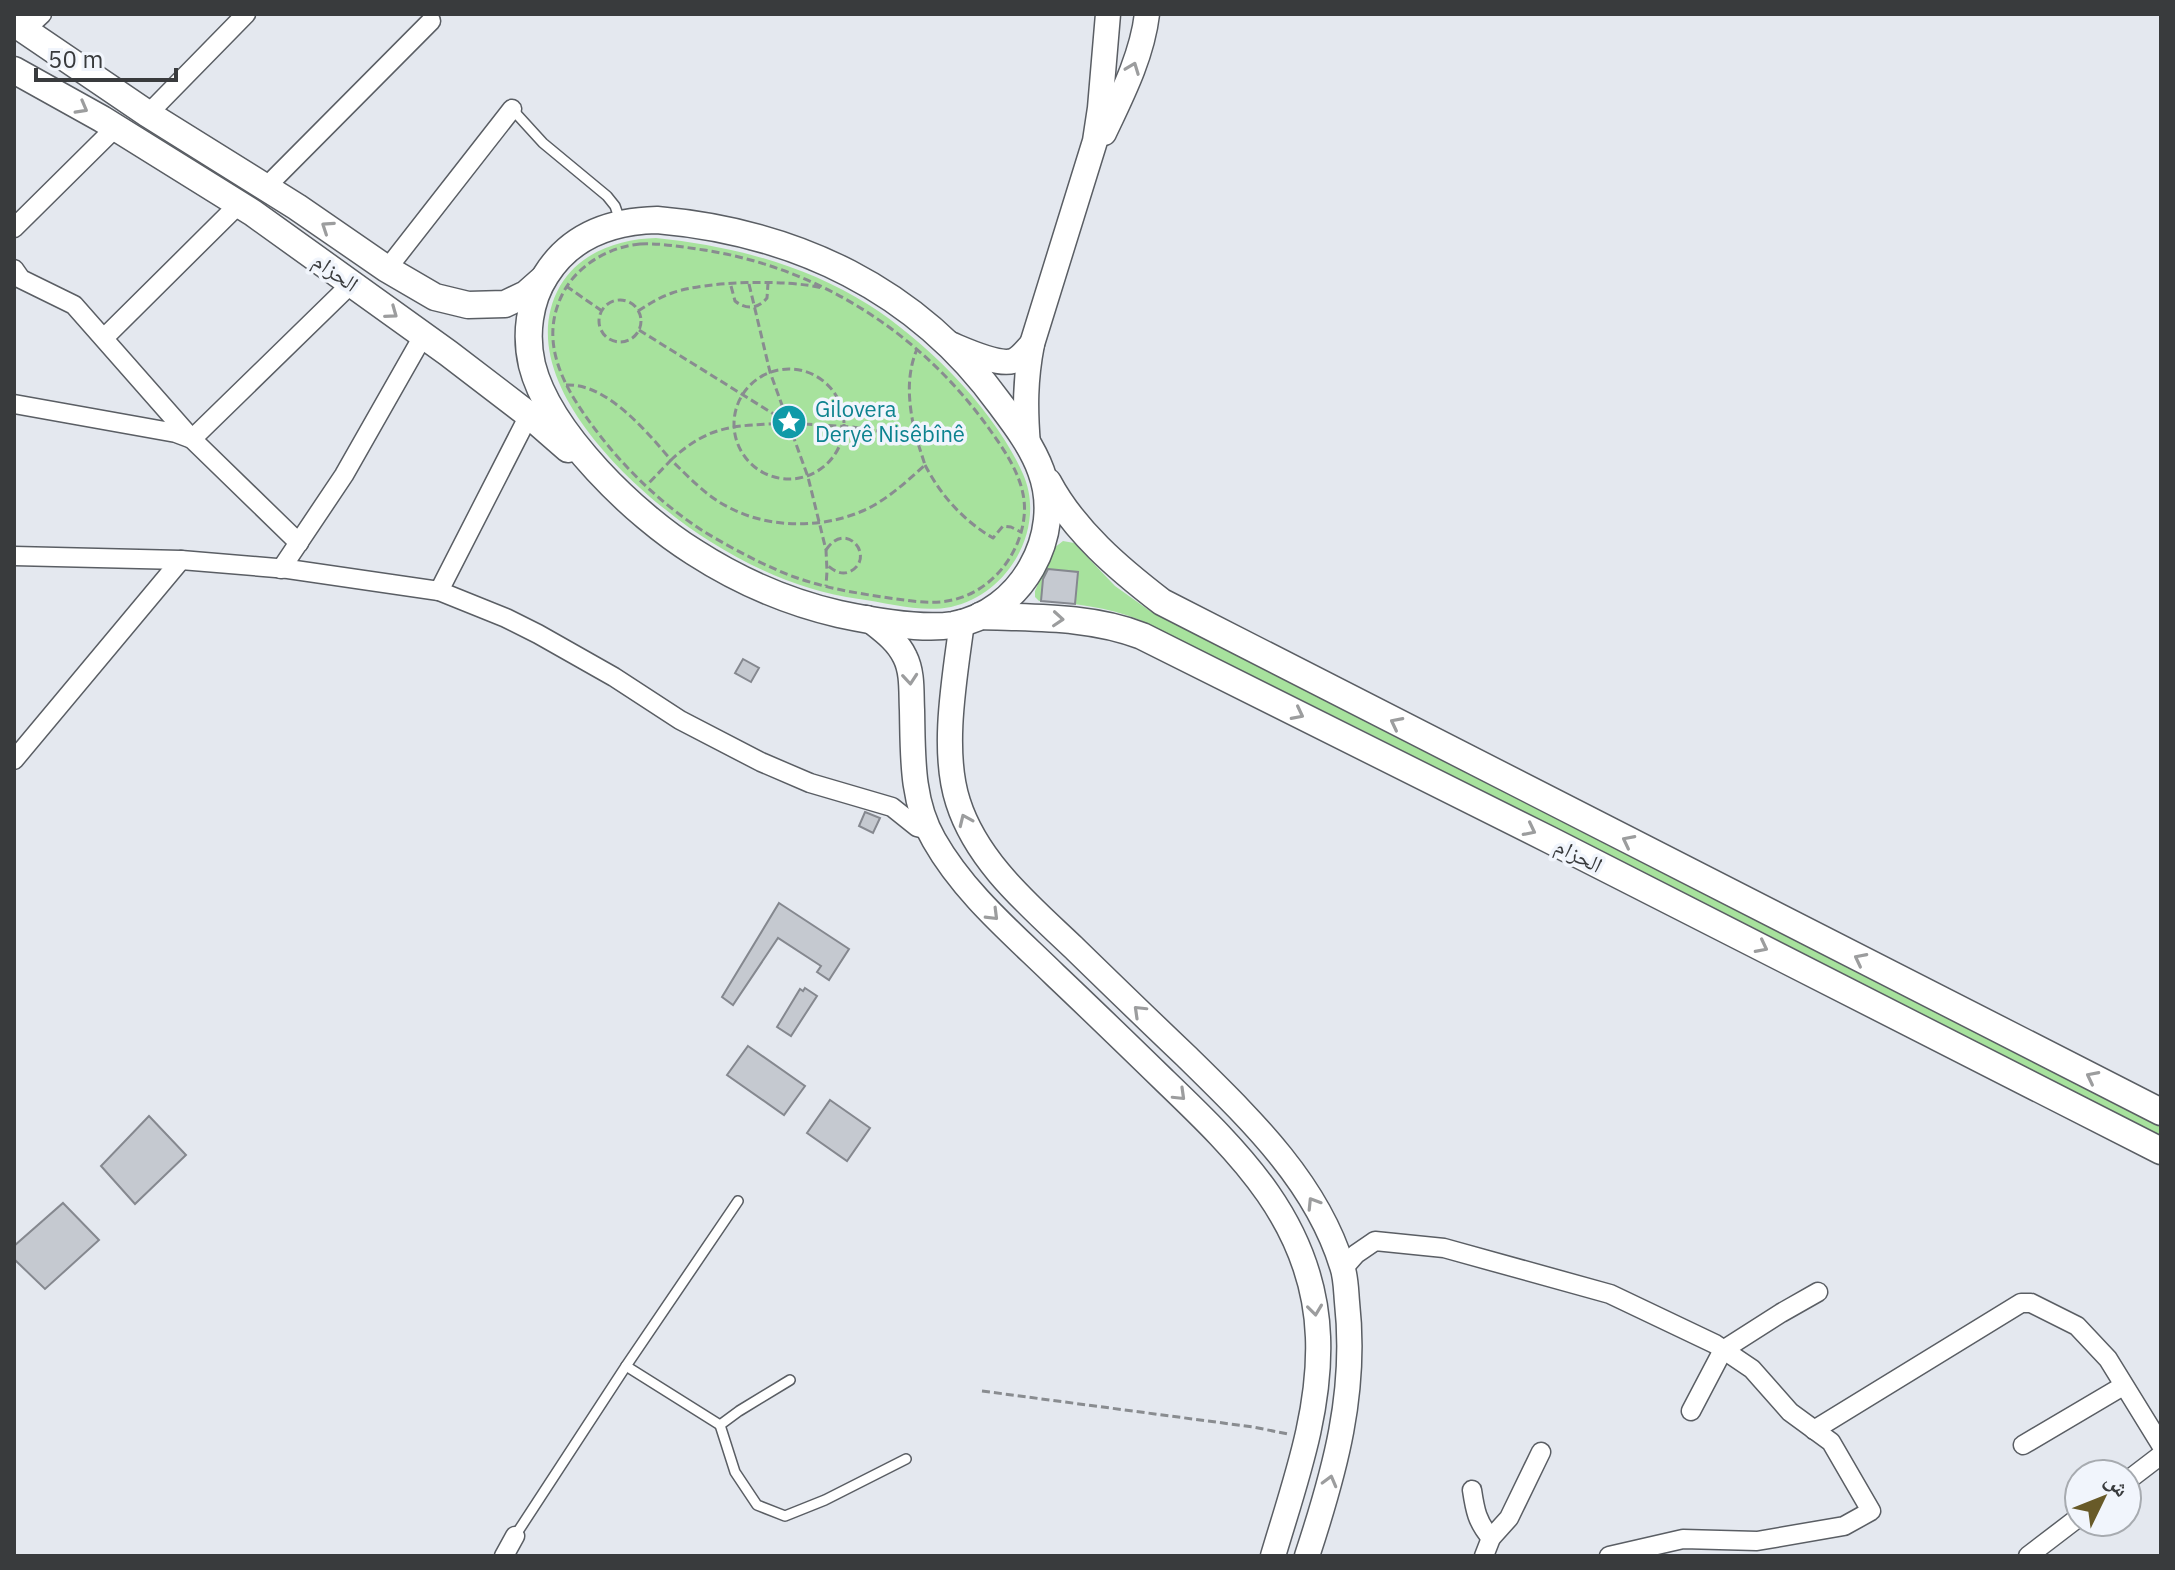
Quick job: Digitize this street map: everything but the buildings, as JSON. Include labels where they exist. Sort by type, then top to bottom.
[{"type":"main road","name":"الحزام","points":[[27,22],[148,114],[435,297],[468,305],[505,304],[552,280]]},
{"type":"main road","name":"الحزام","points":[[14,70],[116,127],[238,205],[352,283],[640,496]]},
{"type":"main road","points":[[681,222],[737,231],[788,246],[840,268],[880,291],[945,342],[983,381],[1028,445],[1041,470],[1049,500],[1047,529],[1039,555],[1024,581],[1010,595],[971,619],[946,625],[921,625],[867,618],[823,598],[765,591],[716,566],[676,540],[640,496],[592,464],[559,422],[532,364],[529,325],[534,301],[552,280],[559,259],[577,243],[606,227],[621,223],[681,222]]},
{"type":"main road","name":"الحزام","points":[[1041,470],[1056,498],[1082,529],[1119,567],[1162,602],[2161,1112]]},
{"type":"main road","name":"الحزام","points":[[971,619],[1064,619],[1123,628],[1142,636],[2161,1151]]},
{"type":"street","points":[[148,114],[246,14]]},
{"type":"street","points":[[1028,445],[1025,389],[1032,344],[1095,141],[1108,14]]},
{"type":"street","points":[[1088,164],[1130,77],[1147,14]]},
{"type":"street","points":[[266,187],[431,21]]},
{"type":"street","points":[[387,269],[512,109]]},
{"type":"street","points":[[14,228],[116,127]]},
{"type":"street","points":[[104,338],[238,205]]},
{"type":"street","points":[[14,269],[21,279],[74,305],[192,439],[299,543]]},
{"type":"street","points":[[192,439],[352,283]]},
{"type":"street","points":[[281,569],[344,475],[423,336]]},
{"type":"street","points":[[945,342],[991,359],[1010,362],[1019,358],[1032,344]]},
{"type":"street","points":[[14,404],[176,433],[192,439]]},
{"type":"street","points":[[439,591],[529,415]]},
{"type":"street","points":[[17,560],[181,560],[281,569],[439,591],[538,634],[614,677],[680,720],[761,762],[810,783],[892,807],[917,827],[929,830]]},
{"type":"street","points":[[14,760],[181,560]]},
{"type":"street","points":[[867,618],[896,642],[909,665],[916,793],[929,830],[945,859],[987,909],[1228,1142],[1282,1212],[1303,1257],[1316,1311],[1317,1368],[1307,1438],[1273,1556]]},
{"type":"street","points":[[971,619],[950,731],[951,775],[969,829],[1012,887],[1235,1104],[1292,1168],[1325,1221],[1343,1269],[1350,1323],[1349,1391],[1338,1451],[1307,1556]]},
{"type":"street","points":[[1343,1269],[1356,1254],[1375,1241],[1444,1248],[1610,1294],[1723,1350],[1752,1369],[1790,1412],[1831,1442],[1871,1511],[1844,1526],[1757,1541],[1683,1539],[1609,1556]]},
{"type":"street","points":[[1691,1411],[1723,1350],[1818,1292]]},
{"type":"street","points":[[1814,1430],[2021,1303],[2031,1303],[2077,1326],[2108,1359],[2161,1445]]},
{"type":"street","points":[[2023,1445],[2123,1386]]},
{"type":"street","points":[[1484,1556],[1491,1538],[1509,1518],[1541,1452]]},
{"type":"street","points":[[2143,1469],[2161,1455]]},
{"type":"street","points":[[1472,1490],[1481,1527],[1491,1538]]},
{"type":"street","points":[[2028,1556],[2063,1529]]},
{"type":"street","points":[[504,1556],[515,1536]]},
{"type":"lane","points":[[512,109],[543,143],[607,196],[615,206],[621,223]]},
{"type":"lane","points":[[515,1536],[738,1201]]},
{"type":"lane","points":[[626,1366],[720,1425],[735,1472],[757,1505],[785,1516],[825,1500],[906,1459]]},
{"type":"lane","points":[[720,1425],[790,1380]]},
{"type":"path","points":[[656,244],[721,252],[778,268],[867,310],[943,372],[1002,446],[1019,478],[1025,502],[1021,532],[1012,555],[994,577],[970,594],[951,601],[908,601],[856,593],[823,598],[690,521],[640,496],[579,408],[555,359],[553,327],[556,309],[552,280],[615,249],[656,244]]},
{"type":"path","points":[[552,280],[602,311]]},
{"type":"path","points":[[638,311],[671,293],[707,285],[768,283],[830,290]]},
{"type":"path","points":[[730,285],[735,301],[745,307],[755,307],[767,298],[768,283]]},
{"type":"path","points":[[749,284],[770,372],[808,477],[820,523],[827,565],[823,598]]},
{"type":"path","points":[[622,300],[638,311],[641,322],[639,330],[629,340],[614,341],[608,338],[600,325],[602,311],[607,305],[622,300]]},
{"type":"path","points":[[639,330],[788,423]]},
{"type":"path","points":[[917,349],[909,371],[910,410],[925,465],[950,503],[982,531],[993,538],[1003,526],[1021,532]]},
{"type":"path","points":[[795,369],[813,374],[828,385],[839,400],[844,426],[837,453],[824,467],[808,477],[790,480],[772,478],[755,469],[742,456],[735,439],[733,426],[737,403],[746,388],[770,372],[795,369]]},
{"type":"path","points":[[566,385],[588,389],[617,405],[707,493],[752,517],[778,522],[820,523],[861,512],[886,497],[925,465]]},
{"type":"path","points":[[640,496],[685,448],[702,437],[733,426],[788,423],[844,426],[916,437]]},
{"type":"path","points":[[826,550],[835,540],[845,538],[855,543],[860,553],[858,564],[850,572],[838,572],[827,565]]},
{"type":"path","points":[[982,1391],[1253,1427],[1307,1438]]},
{"type":"green space","points":[[656,238],[739,252],[819,278],[891,320],[957,379],[1011,450],[1029,495],[1030,516],[1026,537],[1005,574],[990,589],[951,607],[928,609],[839,596],[801,585],[746,562],[711,542],[650,497],[618,466],[589,433],[566,397],[551,359],[548,322],[560,286],[578,264],[615,245]]},
{"type":"green space","points":[[1063,541],[1074,543],[1115,586],[1150,611],[2161,1125],[2161,1137],[1140,620],[1090,606],[1039,601],[1035,591],[1054,548]]},
{"type":"place","name":"Gilovera Deryê Nisêbînê","points":[[789,422]]}]
